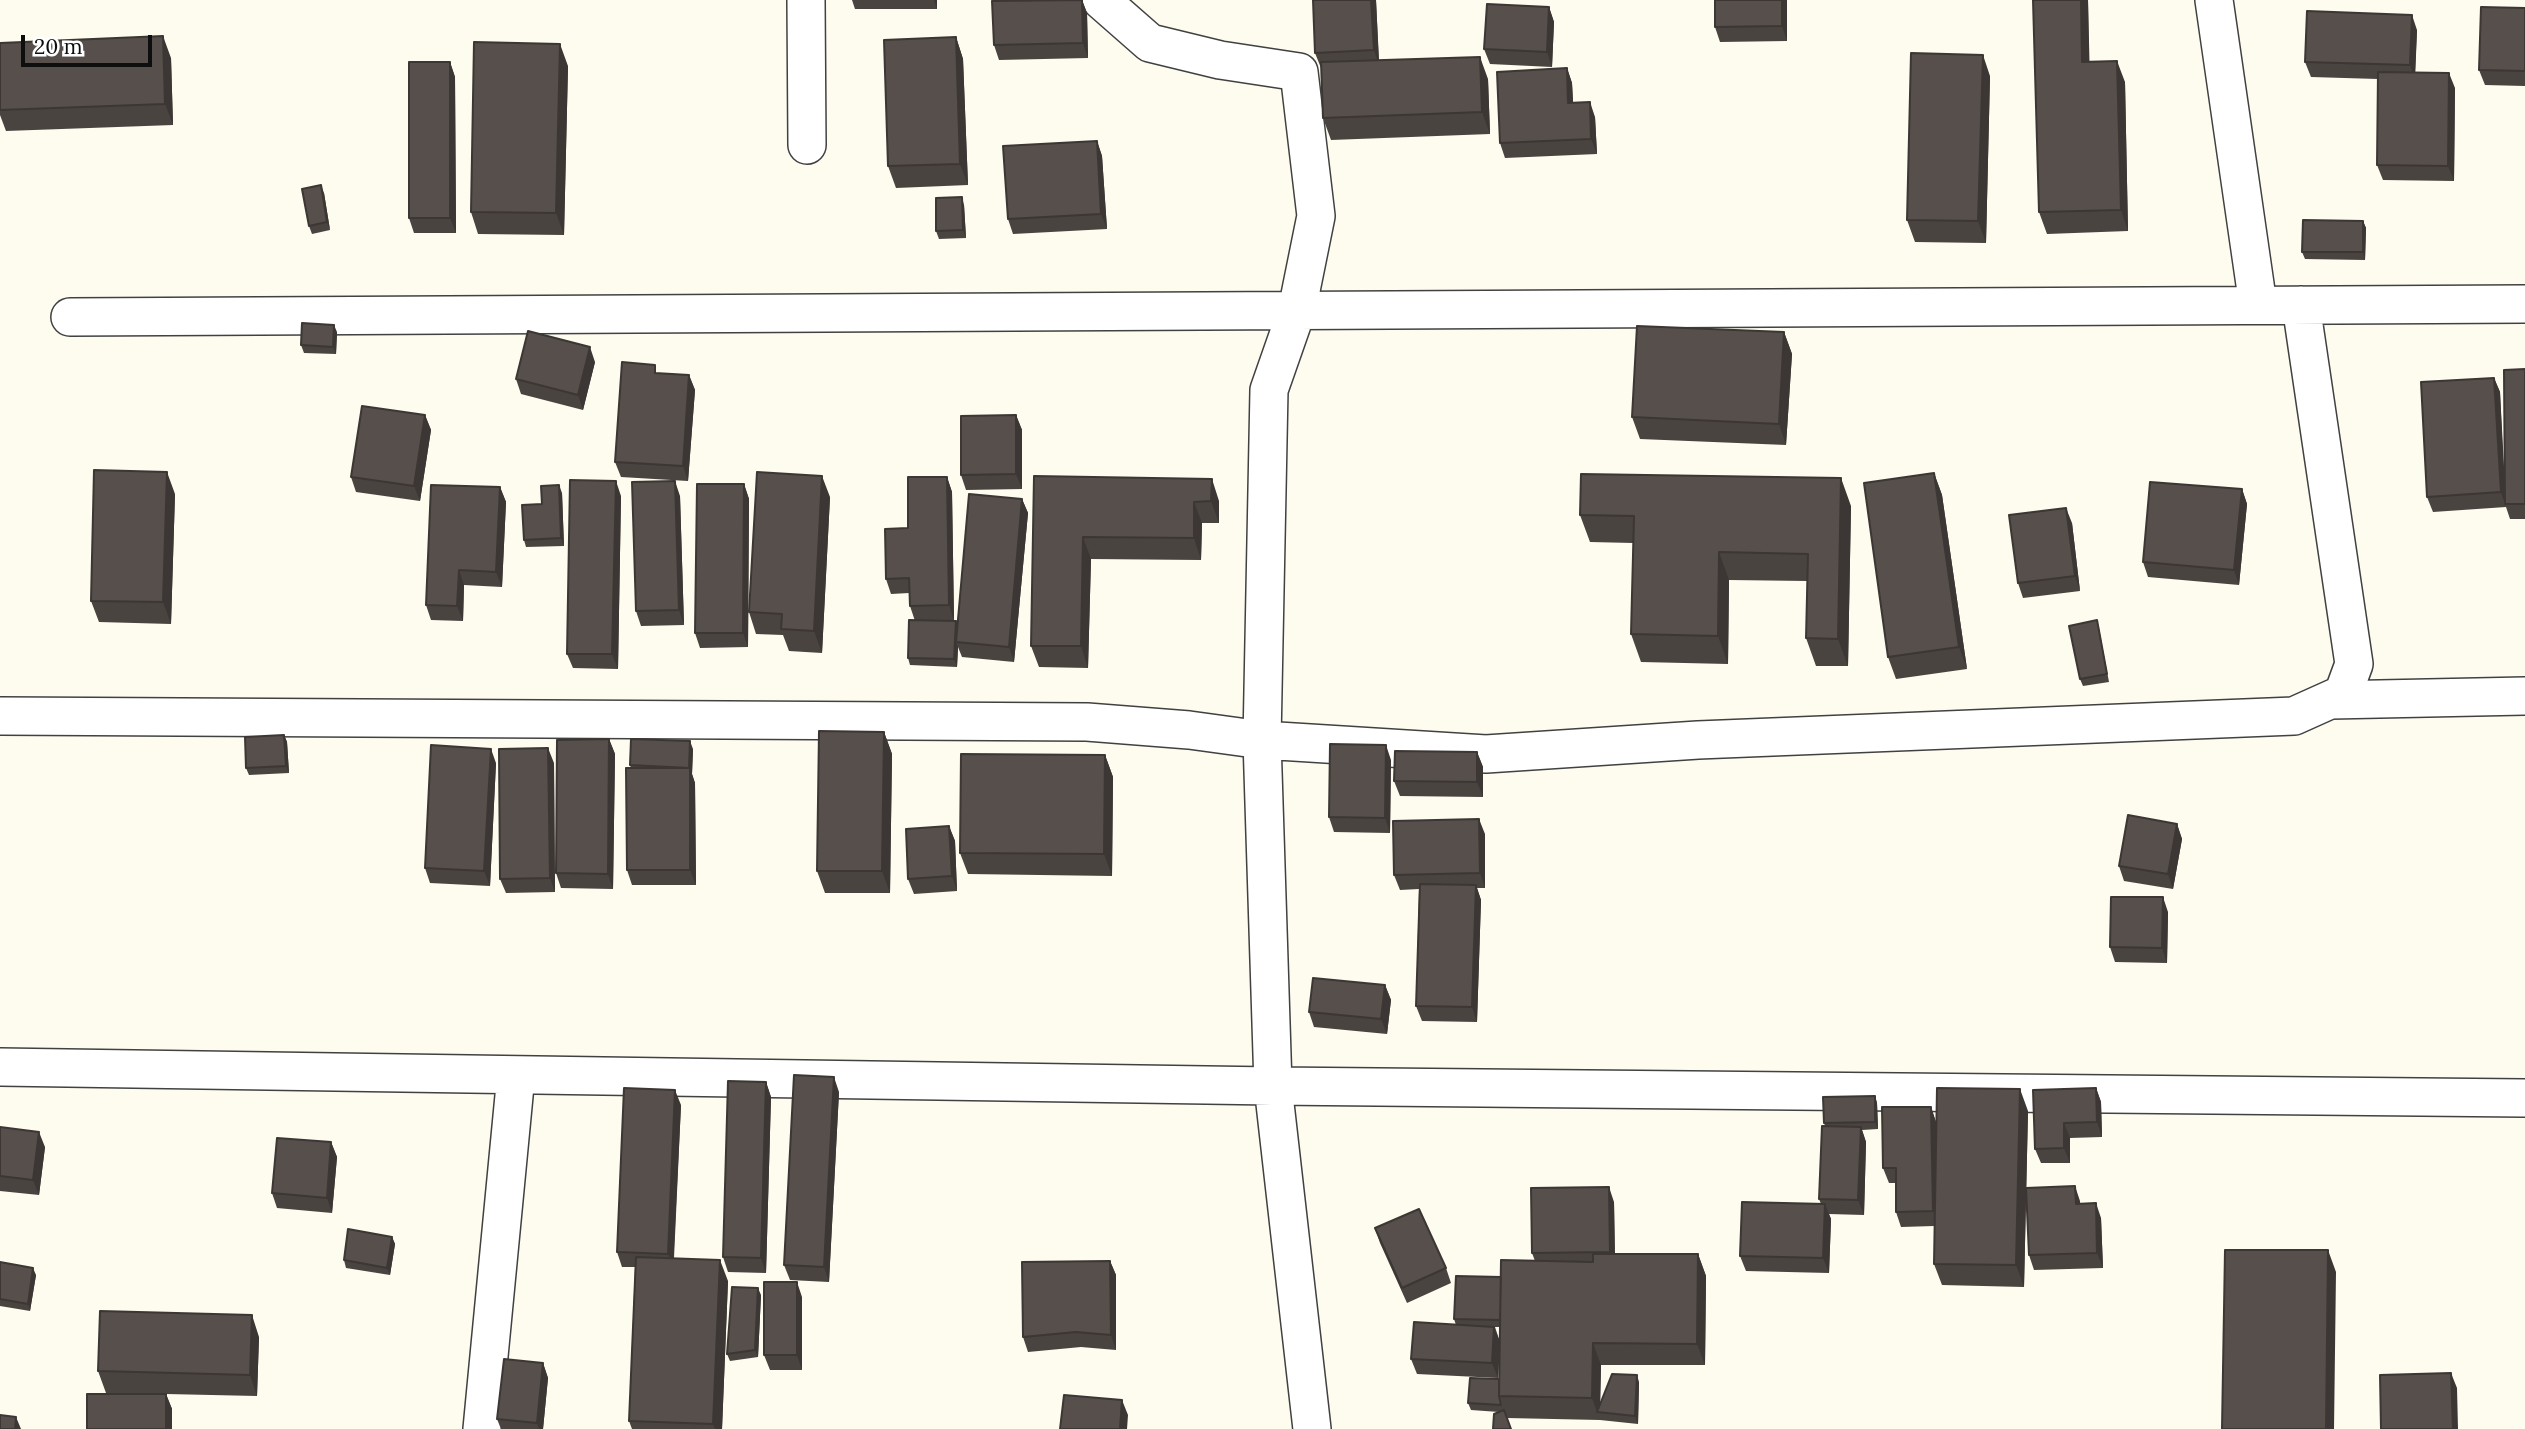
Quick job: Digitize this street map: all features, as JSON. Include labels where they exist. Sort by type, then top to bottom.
[{"type":"street","points":[[806,0],[807,145]]},
{"type":"street","points":[[1101,0],[1150,43],[1220,60],[1299,72],[1316,216],[1297,310],[1269,390],[1262,740],[1273,1086],[1312,1429]]},
{"type":"street","points":[[2214,0],[2258,305]]},
{"type":"street","points":[[0,716],[1087,722],[1189,730],[1262,740],[1486,754],[1698,740],[2294,716],[2343,694],[2354,664],[2301,304]]},
{"type":"street","points":[[70,317],[2525,304]]},
{"type":"street","points":[[2331,700],[2525,696]]},
{"type":"street","points":[[0,1067],[1273,1086],[2525,1098]]},
{"type":"street","points":[[482,1429],[516,1074]]},
{"type":"building","points":[[1082,0],[1083,43],[994,45],[992,1]]},
{"type":"building","points":[[1313,0],[1371,0],[1374,50],[1315,53]]},
{"type":"building","points":[[1715,0],[1782,0],[1782,26],[1715,27]]},
{"type":"building","points":[[2033,0],[2081,0],[2082,62],[2117,61],[2121,210],[2039,212]]},
{"type":"building","points":[[1487,4],[1549,7],[1547,52],[1484,49]]},
{"type":"building","points":[[2481,7],[2525,8],[2525,71],[2479,70]]},
{"type":"building","points":[[2307,11],[2412,15],[2410,65],[2305,62]]},
{"type":"building","points":[[163,36],[165,104],[0,110],[0,43]]},
{"type":"building","points":[[956,37],[960,164],[888,166],[884,40]]},
{"type":"building","points":[[474,42],[560,44],[556,213],[471,212]]},
{"type":"building","points":[[1911,53],[1983,55],[1978,221],[1907,220]]},
{"type":"building","points":[[1480,57],[1482,112],[1323,118],[1321,62]]},
{"type":"building","points":[[409,62],[450,62],[450,218],[409,218]]},
{"type":"building","points":[[1567,68],[1568,103],[1590,102],[1591,139],[1500,143],[1497,72]]},
{"type":"building","points":[[2378,72],[2449,73],[2448,166],[2377,165]]},
{"type":"building","points":[[1097,141],[1101,214],[1008,219],[1003,146]]},
{"type":"building","points":[[321,185],[327,222],[309,226],[302,189]]},
{"type":"building","points":[[962,197],[963,230],[936,231],[936,198]]},
{"type":"building","points":[[2303,220],[2363,221],[2363,252],[2302,252]]},
{"type":"building","points":[[302,323],[334,325],[333,347],[301,345]]},
{"type":"building","points":[[1637,326],[1784,332],[1779,424],[1632,417]]},
{"type":"building","points":[[528,331],[590,347],[578,395],[516,379]]},
{"type":"building","points":[[622,362],[655,365],[655,373],[689,375],[683,466],[615,462]]},
{"type":"building","points":[[2525,369],[2525,504],[2505,504],[2504,370]]},
{"type":"building","points":[[2494,378],[2501,492],[2427,497],[2421,382]]},
{"type":"building","points":[[362,406],[425,415],[414,486],[351,477]]},
{"type":"building","points":[[1016,415],[1016,474],[961,475],[961,416]]},
{"type":"building","points":[[94,470],[167,472],[163,602],[91,601]]},
{"type":"building","points":[[757,472],[822,476],[814,631],[781,629],[782,614],[749,612]]},
{"type":"building","points":[[1934,473],[1959,647],[1888,657],[1864,483]]},
{"type":"building","points":[[1581,474],[1841,478],[1838,639],[1806,638],[1808,554],[1719,552],[1718,636],[1631,634],[1634,516],[1580,515]]},
{"type":"building","points":[[1034,476],[1212,479],[1211,501],[1194,502],[1194,538],[1083,537],[1081,646],[1031,646]]},
{"type":"building","points":[[908,477],[947,477],[949,605],[910,606],[909,578],[886,579],[885,529],[908,528]]},
{"type":"building","points":[[570,480],[616,481],[612,654],[567,654]]},
{"type":"building","points":[[675,481],[679,610],[636,611],[632,482]]},
{"type":"building","points":[[2150,482],[2242,489],[2234,570],[2143,562]]},
{"type":"building","points":[[697,484],[744,484],[743,633],[695,633]]},
{"type":"building","points":[[431,485],[500,487],[496,572],[459,570],[457,606],[426,605]]},
{"type":"building","points":[[559,485],[561,538],[524,540],[522,505],[542,504],[541,486]]},
{"type":"building","points":[[969,494],[1022,499],[1009,647],[956,642]]},
{"type":"building","points":[[2066,508],[2075,576],[2018,583],[2009,515]]},
{"type":"building","points":[[909,620],[956,621],[954,659],[908,658]]},
{"type":"building","points":[[2097,620],[2107,674],[2080,679],[2069,626]]},
{"type":"building","points":[[819,731],[884,732],[882,871],[817,871]]},
{"type":"building","points":[[284,735],[286,766],[246,768],[245,737]]},
{"type":"building","points":[[609,739],[608,874],[556,873],[557,740]]},
{"type":"building","points":[[631,739],[690,741],[689,768],[630,765]]},
{"type":"building","points":[[1330,744],[1386,745],[1385,818],[1329,817]]},
{"type":"building","points":[[431,745],[491,749],[484,871],[425,868]]},
{"type":"building","points":[[548,748],[550,878],[500,879],[499,749]]},
{"type":"building","points":[[1395,751],[1477,752],[1477,782],[1394,781]]},
{"type":"building","points":[[961,754],[1105,755],[1104,854],[960,853]]},
{"type":"building","points":[[626,768],[690,768],[690,870],[627,870]]},
{"type":"building","points":[[2128,815],[2177,824],[2168,874],[2119,866]]},
{"type":"building","points":[[1479,819],[1480,873],[1394,875],[1393,821]]},
{"type":"building","points":[[949,826],[952,876],[908,879],[906,829]]},
{"type":"building","points":[[1420,884],[1476,885],[1472,1007],[1416,1006]]},
{"type":"building","points":[[2111,897],[2163,897],[2162,948],[2110,947]]},
{"type":"building","points":[[1313,978],[1385,985],[1381,1019],[1309,1012]]},
{"type":"building","points":[[794,1075],[834,1077],[824,1267],[784,1265]]},
{"type":"building","points":[[728,1081],[766,1082],[761,1258],[723,1257]]},
{"type":"building","points":[[624,1088],[675,1090],[668,1254],[617,1252]]},
{"type":"building","points":[[1937,1088],[2020,1089],[2016,1265],[1934,1264]]},
{"type":"building","points":[[2096,1088],[2097,1122],[2064,1123],[2064,1148],[2035,1149],[2033,1090]]},
{"type":"building","points":[[1875,1096],[1875,1122],[1824,1123],[1823,1097]]},
{"type":"building","points":[[1882,1107],[1931,1107],[1933,1211],[1896,1212],[1896,1168],[1883,1168]]},
{"type":"building","points":[[1822,1126],[1861,1127],[1858,1200],[1819,1199]]},
{"type":"building","points":[[0,1127],[39,1132],[33,1180],[0,1176]]},
{"type":"building","points":[[277,1138],[331,1142],[327,1198],[272,1193]]},
{"type":"building","points":[[2075,1186],[2076,1204],[2096,1203],[2097,1253],[2029,1255],[2026,1188]]},
{"type":"building","points":[[1609,1187],[1610,1252],[1532,1253],[1531,1188]]},
{"type":"building","points":[[1742,1202],[1825,1204],[1823,1258],[1740,1256]]},
{"type":"building","points":[[1419,1209],[1446,1268],[1402,1288],[1375,1228]]},
{"type":"building","points":[[348,1229],[392,1237],[387,1268],[344,1260]]},
{"type":"building","points":[[2225,1250],[2328,1250],[2326,1429],[2222,1429]]},
{"type":"building","points":[[1593,1254],[1698,1254],[1697,1344],[1593,1343],[1592,1398],[1499,1396],[1501,1260],[1593,1262]]},
{"type":"building","points":[[636,1257],[720,1260],[713,1424],[629,1421]]},
{"type":"building","points":[[1110,1261],[1111,1335],[1076,1332],[1023,1337],[1022,1262]]},
{"type":"building","points":[[0,1262],[33,1268],[28,1304],[0,1299]]},
{"type":"building","points":[[1456,1276],[1501,1277],[1500,1320],[1454,1319]]},
{"type":"building","points":[[764,1282],[797,1282],[797,1355],[764,1355]]},
{"type":"building","points":[[732,1287],[758,1288],[755,1350],[727,1354]]},
{"type":"building","points":[[100,1311],[252,1315],[250,1375],[98,1371]]},
{"type":"building","points":[[1414,1322],[1494,1327],[1492,1363],[1411,1359]]},
{"type":"building","points":[[504,1359],[543,1363],[537,1423],[497,1419]]},
{"type":"building","points":[[2451,1373],[2453,1429],[2381,1429],[2380,1375]]},
{"type":"building","points":[[1612,1374],[1637,1375],[1635,1416],[1597,1412]]},
{"type":"building","points":[[1470,1378],[1499,1379],[1501,1405],[1468,1403]]},
{"type":"building","points":[[87,1394],[166,1394],[166,1429],[87,1429]]},
{"type":"building","points":[[1064,1395],[1122,1400],[1120,1429],[1060,1429]]},
{"type":"building","points":[[1504,1410],[1511,1429],[1493,1429],[1494,1414]]},
{"type":"building","points":[[0,1415],[16,1417],[15,1429],[0,1429]]}]
